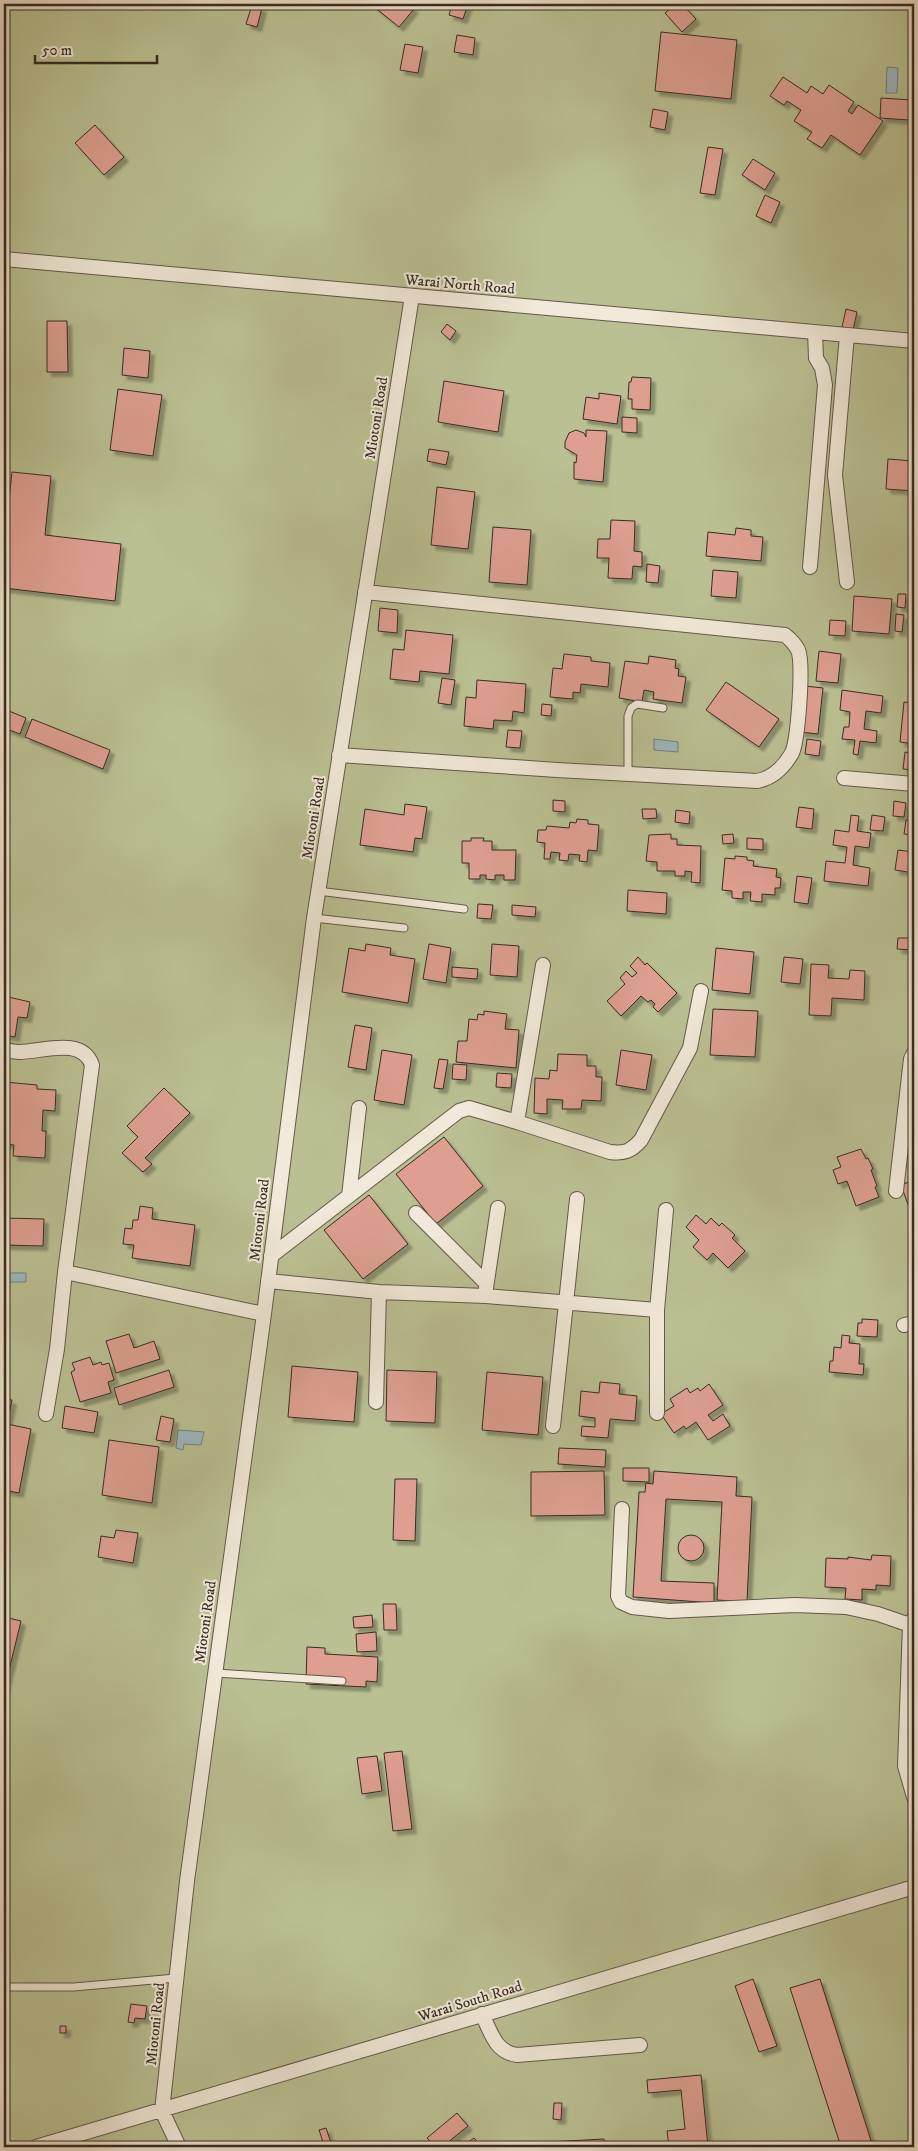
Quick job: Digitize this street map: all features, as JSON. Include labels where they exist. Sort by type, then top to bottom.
[{"type":"street","name":"Warai North Road","points":[[4,258],[914,342]]},
{"type":"street","name":"Miotoni Road","points":[[162,2111],[176,1978],[264,1314],[314,918],[412,296]]},
{"type":"street","points":[[810,567],[825,385],[822,368],[816,358],[816,332]]},
{"type":"street","points":[[847,335],[835,475],[847,582]]},
{"type":"street","points":[[339,754],[757,781],[764,780],[780,770],[793,751],[799,705],[801,659],[798,650],[792,642],[779,633],[365,592]]},
{"type":"street","points":[[844,778],[914,784]]},
{"type":"street","points":[[517,1122],[543,965]]},
{"type":"street","points":[[271,1256],[459,1111],[469,1108],[610,1152],[622,1153],[632,1150],[641,1140],[690,1048],[701,991]]},
{"type":"street","points":[[4,1049],[17,1053],[73,1048],[83,1051],[89,1057],[92,1065],[57,1349],[46,1414]]},
{"type":"street","points":[[896,1191],[911,1058],[914,1054]]},
{"type":"street","points":[[348,1196],[359,1108]]},
{"type":"street","points":[[553,1426],[577,1199]]},
{"type":"street","points":[[486,1290],[498,1208]]},
{"type":"street","points":[[657,1413],[657,1310],[666,1210]]},
{"type":"street","points":[[416,1213],[486,1290]]},
{"type":"street","points":[[65,1272],[264,1314]]},
{"type":"street","points":[[268,1281],[379,1292],[486,1290],[566,1303],[657,1310]]},
{"type":"street","points":[[376,1402],[379,1292]]},
{"type":"street","points":[[622,1509],[618,1596],[626,1605],[669,1611],[733,1610],[795,1605],[846,1607],[912,1622],[910,1767],[914,1797]]},
{"type":"street","name":"Warai South Road","points":[[36,2147],[914,1887]]},
{"type":"street","points":[[482,2014],[498,2046],[506,2054],[517,2055],[640,2045]]},
{"type":"street","points":[[162,2111],[180,2147]]},
{"type":"lane","points":[[628,774],[628,716],[631,708],[637,704],[663,708]]},
{"type":"lane","points":[[318,891],[464,910]]},
{"type":"lane","points":[[314,918],[404,928]]},
{"type":"lane","points":[[215,1673],[342,1681]]},
{"type":"lane","points":[[4,1988],[74,1987],[176,1978]]},
{"type":"green space","points":[[4,4],[914,4],[914,2147],[4,2147]]},
{"type":"water","points":[[887,67],[898,68],[897,93],[886,93]]},
{"type":"water","points":[[654,739],[678,742],[678,752],[654,750]]},
{"type":"water","points":[[4,1273],[26,1273],[26,1282],[4,1282]]},
{"type":"water","points":[[178,1430],[204,1432],[201,1445],[184,1444],[183,1450],[176,1448]]},
{"type":"building","points":[[375,4],[408,4],[414,9],[399,27],[373,6]]},
{"type":"building","points":[[452,4],[468,4],[463,19],[449,15]]},
{"type":"building","points":[[676,4],[682,4],[696,19],[682,32],[665,13]]},
{"type":"building","points":[[252,5],[262,8],[257,27],[246,24]]},
{"type":"building","points":[[661,32],[737,40],[731,99],[655,91]]},
{"type":"building","points":[[457,35],[475,38],[473,55],[454,52]]},
{"type":"building","points":[[405,44],[423,47],[418,73],[400,70]]},
{"type":"building","points":[[783,77],[807,93],[811,86],[823,94],[829,85],[854,102],[848,111],[852,114],[858,105],[883,121],[860,155],[831,135],[822,148],[807,139],[812,132],[794,121],[801,110],[787,101],[784,105],[770,96]]},
{"type":"building","points":[[881,98],[911,100],[909,120],[880,118]]},
{"type":"building","points":[[653,109],[668,112],[665,130],[650,127]]},
{"type":"building","points":[[95,125],[124,157],[104,175],[75,143]]},
{"type":"building","points":[[708,147],[723,149],[715,195],[700,193]]},
{"type":"building","points":[[753,159],[775,173],[765,190],[742,175]]},
{"type":"building","points":[[765,195],[780,202],[771,223],[756,216]]},
{"type":"building","points":[[846,309],[857,312],[853,330],[842,327]]},
{"type":"building","points":[[47,321],[67,321],[68,372],[47,372]]},
{"type":"building","points":[[447,324],[456,331],[450,340],[441,332]]},
{"type":"building","points":[[124,348],[150,351],[148,378],[122,375]]},
{"type":"building","points":[[632,377],[651,378],[650,410],[632,409],[632,399],[628,399],[629,382],[631,382]]},
{"type":"building","points":[[444,381],[504,391],[498,432],[438,422]]},
{"type":"building","points":[[118,389],[162,395],[153,456],[110,450]]},
{"type":"building","points":[[599,393],[621,396],[617,424],[583,419],[586,397],[599,399]]},
{"type":"building","points":[[622,417],[637,418],[637,433],[622,432]]},
{"type":"building","points":[[576,430],[584,433],[586,437],[586,430],[607,431],[603,482],[574,479],[574,462],[576,463],[577,455],[565,448],[565,442],[569,433]]},
{"type":"building","points":[[429,449],[449,452],[446,465],[427,461]]},
{"type":"building","points":[[888,459],[914,461],[914,491],[886,489]]},
{"type":"building","points":[[12,472],[51,476],[45,535],[121,544],[115,601],[4,588],[4,547]]},
{"type":"building","points":[[437,487],[475,492],[468,549],[431,545]]},
{"type":"building","points":[[611,520],[635,521],[634,551],[642,552],[642,567],[633,566],[632,579],[608,578],[609,558],[597,558],[598,539],[610,539]]},
{"type":"building","points":[[493,527],[531,530],[527,585],[489,582]]},
{"type":"building","points":[[736,528],[751,530],[751,536],[763,537],[761,561],[706,556],[708,532],[735,535]]},
{"type":"building","points":[[647,564],[660,566],[658,583],[646,582]]},
{"type":"building","points":[[713,570],[738,572],[736,598],[711,596]]},
{"type":"building","points":[[898,594],[906,594],[905,608],[897,607]]},
{"type":"building","points":[[854,596],[892,599],[889,634],[852,631]]},
{"type":"building","points":[[380,608],[398,610],[397,633],[378,631]]},
{"type":"building","points":[[896,614],[904,615],[902,632],[895,631]]},
{"type":"building","points":[[830,620],[846,621],[845,636],[829,635]]},
{"type":"building","points":[[406,630],[453,635],[449,674],[420,671],[419,682],[390,679],[393,649],[404,650]]},
{"type":"building","points":[[819,651],[841,654],[838,683],[816,681]]},
{"type":"building","points":[[564,654],[591,657],[591,661],[610,663],[608,687],[581,684],[580,693],[573,692],[573,699],[550,697],[553,668],[562,669]]},
{"type":"building","points":[[649,656],[676,660],[675,668],[679,669],[678,676],[686,677],[682,703],[653,699],[654,692],[644,690],[642,702],[619,698],[625,661],[648,664]]},
{"type":"building","points":[[442,678],[455,680],[451,705],[438,703]]},
{"type":"building","points":[[477,680],[526,684],[524,713],[513,711],[512,721],[494,720],[493,729],[464,726],[466,697],[476,698]]},
{"type":"building","points":[[726,682],[779,719],[759,747],[706,710]]},
{"type":"building","points":[[805,686],[823,688],[818,734],[800,732]]},
{"type":"building","points":[[842,690],[883,696],[881,713],[866,711],[864,729],[877,731],[876,743],[860,741],[858,755],[853,754],[855,740],[842,739],[844,727],[849,727],[850,712],[840,710]]},
{"type":"building","points":[[904,702],[914,703],[914,744],[900,742]]},
{"type":"building","points":[[542,704],[552,705],[551,716],[541,715]]},
{"type":"building","points":[[4,709],[26,718],[20,734],[4,728]]},
{"type":"building","points":[[32,719],[110,750],[103,769],[25,737]]},
{"type":"building","points":[[508,730],[522,731],[520,748],[506,747]]},
{"type":"building","points":[[807,739],[821,741],[819,756],[805,754]]},
{"type":"building","points":[[905,752],[914,754],[914,770],[903,769]]},
{"type":"building","points":[[553,800],[565,801],[565,812],[553,811]]},
{"type":"building","points":[[894,801],[906,803],[904,817],[893,816]]},
{"type":"building","points":[[405,804],[427,807],[422,839],[415,838],[413,852],[360,845],[365,809],[404,815]]},
{"type":"building","points":[[799,807],[814,809],[812,829],[796,827]]},
{"type":"building","points":[[642,809],[656,809],[657,818],[643,819]]},
{"type":"building","points":[[676,810],[690,812],[689,824],[675,822]]},
{"type":"building","points":[[851,815],[859,816],[857,831],[871,833],[869,848],[855,846],[853,865],[870,868],[868,886],[824,881],[826,861],[845,863],[847,847],[833,845],[835,830],[849,832]]},
{"type":"building","points":[[872,815],[885,817],[883,831],[870,830]]},
{"type":"building","points":[[577,819],[588,820],[588,824],[599,825],[597,851],[588,850],[587,862],[579,861],[580,855],[569,854],[568,861],[559,860],[560,853],[551,852],[550,859],[544,859],[545,843],[537,842],[538,830],[546,830],[547,826],[569,828],[570,822],[576,823]]},
{"type":"building","points":[[906,820],[914,821],[914,835],[904,834]]},
{"type":"building","points":[[671,834],[671,839],[677,839],[677,845],[701,846],[700,883],[691,882],[692,872],[685,871],[685,876],[675,876],[675,871],[657,871],[657,862],[646,861],[649,835]]},
{"type":"building","points":[[733,834],[734,843],[723,844],[722,835]]},
{"type":"building","points":[[471,838],[484,838],[483,841],[492,841],[492,850],[516,850],[515,880],[504,880],[504,875],[495,875],[495,880],[486,879],[486,875],[480,875],[480,879],[469,879],[469,863],[462,863],[462,841],[471,841]]},
{"type":"building","points":[[747,838],[763,839],[763,850],[747,849]]},
{"type":"building","points":[[898,850],[914,852],[914,873],[895,870]]},
{"type":"building","points":[[735,856],[747,857],[747,860],[754,861],[753,866],[777,869],[776,877],[781,878],[780,888],[775,888],[775,895],[762,894],[762,902],[750,901],[751,892],[743,892],[743,899],[732,898],[732,891],[722,890],[725,858],[735,859]]},
{"type":"building","points":[[797,876],[812,878],[808,904],[794,902]]},
{"type":"building","points":[[628,890],[667,893],[666,914],[627,911]]},
{"type":"building","points":[[478,904],[493,905],[491,919],[477,918]]},
{"type":"building","points":[[512,905],[536,907],[535,917],[512,915]]},
{"type":"building","points":[[898,938],[914,938],[914,950],[897,949]]},
{"type":"building","points":[[366,944],[391,948],[390,955],[415,959],[408,1003],[342,992],[349,948],[365,951]]},
{"type":"building","points":[[429,944],[451,948],[446,983],[423,979]]},
{"type":"building","points":[[492,944],[519,946],[517,977],[490,975]]},
{"type":"building","points":[[716,948],[754,952],[750,994],[712,990]]},
{"type":"building","points":[[638,957],[645,965],[647,963],[677,993],[658,1012],[653,1007],[655,1004],[651,1000],[648,1002],[641,996],[621,1016],[607,1001],[625,984],[620,978],[626,971],[632,977],[637,973],[630,966]]},
{"type":"building","points":[[784,957],[803,959],[800,984],[781,982]]},
{"type":"building","points":[[811,964],[829,965],[828,978],[849,979],[850,970],[865,971],[864,1000],[832,998],[831,1016],[809,1015]]},
{"type":"building","points":[[452,967],[478,969],[477,979],[452,977]]},
{"type":"building","points":[[4,996],[30,1002],[27,1018],[18,1017],[15,1037],[4,1035]]},
{"type":"building","points":[[713,1009],[758,1011],[755,1057],[710,1055]]},
{"type":"building","points":[[484,1011],[507,1014],[505,1029],[519,1030],[516,1068],[456,1062],[458,1041],[467,1041],[469,1019],[477,1020],[478,1014],[484,1015]]},
{"type":"building","points":[[355,1025],[372,1028],[366,1070],[348,1067]]},
{"type":"building","points":[[382,1050],[412,1055],[404,1105],[374,1100]]},
{"type":"building","points":[[621,1050],[652,1055],[646,1090],[616,1085]]},
{"type":"building","points":[[558,1054],[587,1055],[587,1066],[596,1066],[596,1077],[602,1077],[601,1101],[582,1100],[581,1109],[562,1109],[563,1100],[547,1099],[547,1114],[534,1113],[535,1078],[549,1079],[550,1070],[557,1071]]},
{"type":"building","points":[[439,1059],[448,1060],[443,1089],[434,1088]]},
{"type":"building","points":[[453,1064],[467,1065],[466,1080],[452,1079]]},
{"type":"building","points":[[497,1073],[512,1074],[511,1088],[496,1087]]},
{"type":"building","points":[[4,1082],[37,1085],[37,1089],[56,1090],[55,1111],[43,1110],[42,1131],[46,1131],[45,1158],[13,1156],[14,1145],[4,1144],[4,1112],[7,1113],[8,1099],[4,1099]]},
{"type":"building","points":[[164,1088],[190,1113],[145,1158],[152,1164],[143,1172],[122,1153],[138,1137],[127,1126]]},
{"type":"building","points":[[444,1137],[483,1186],[436,1224],[396,1174]]},
{"type":"building","points":[[861,1149],[873,1169],[871,1170],[879,1197],[856,1206],[847,1181],[838,1184],[833,1170],[841,1167],[837,1157]]},
{"type":"building","points":[[914,1180],[914,1209],[910,1210],[901,1185]]},
{"type":"building","points":[[369,1195],[408,1244],[363,1279],[324,1230]]},
{"type":"building","points":[[140,1206],[153,1208],[152,1219],[195,1225],[190,1266],[132,1258],[134,1245],[123,1244],[125,1228],[132,1229],[133,1220],[138,1220]]},
{"type":"building","points":[[696,1215],[706,1224],[711,1218],[719,1226],[722,1223],[735,1235],[732,1238],[745,1251],[728,1268],[713,1253],[707,1260],[693,1247],[699,1240],[686,1227]]},
{"type":"building","points":[[4,1218],[44,1219],[43,1246],[4,1245]]},
{"type":"building","points":[[862,1319],[878,1320],[877,1337],[857,1336],[858,1323],[862,1323]]},
{"type":"building","points":[[129,1334],[134,1348],[154,1341],[160,1359],[116,1373],[106,1341]]},
{"type":"building","points":[[842,1335],[850,1336],[849,1343],[860,1344],[859,1364],[864,1364],[863,1375],[829,1372],[830,1361],[833,1361],[834,1347],[841,1348]]},
{"type":"building","points":[[90,1357],[93,1365],[101,1362],[102,1365],[109,1363],[114,1380],[108,1382],[111,1393],[80,1402],[71,1372],[75,1370],[72,1363]]},
{"type":"building","points":[[292,1366],[358,1372],[354,1422],[288,1417]]},
{"type":"building","points":[[169,1370],[174,1387],[119,1405],[114,1388]]},
{"type":"building","points":[[387,1370],[437,1372],[435,1423],[386,1421]]},
{"type":"building","points":[[487,1372],[543,1377],[538,1435],[482,1430]]},
{"type":"building","points":[[600,1382],[620,1384],[619,1394],[637,1396],[635,1421],[610,1419],[608,1438],[581,1436],[582,1426],[595,1427],[595,1418],[579,1416],[581,1391],[599,1393]]},
{"type":"building","points":[[709,1384],[723,1405],[708,1415],[713,1421],[723,1414],[730,1426],[708,1440],[696,1422],[686,1429],[684,1426],[674,1433],[661,1414],[674,1406],[670,1399],[687,1388],[690,1393],[698,1388],[700,1391]]},
{"type":"building","points":[[4,1399],[12,1400],[7,1424],[31,1429],[19,1493],[4,1490]]},
{"type":"building","points":[[65,1406],[98,1412],[94,1433],[62,1428]]},
{"type":"building","points":[[161,1416],[174,1419],[170,1442],[156,1440]]},
{"type":"building","points":[[109,1440],[159,1447],[152,1503],[102,1495]]},
{"type":"building","points":[[559,1448],[606,1450],[605,1467],[558,1464]]},
{"type":"building","points":[[623,1468],[649,1468],[649,1482],[623,1481]]},
{"type":"building","points":[[604,1471],[605,1515],[531,1516],[531,1472]]},
{"type":"building","points":[[654,1471],[737,1477],[736,1496],[752,1497],[747,1602],[717,1600],[722,1502],[666,1499],[661,1581],[714,1583],[714,1603],[633,1597],[639,1492],[645,1492],[646,1483],[653,1484]]},
{"type":"building","points":[[395,1479],[417,1479],[415,1541],[393,1540]]},
{"type":"building","points":[[116,1530],[138,1533],[133,1563],[98,1557],[101,1536],[114,1538]]},
{"type":"building","points":[[691,1535],[700,1539],[704,1548],[700,1557],[691,1561],[682,1557],[678,1548],[682,1539]]},
{"type":"building","points":[[872,1555],[891,1556],[890,1586],[876,1585],[876,1590],[862,1589],[862,1600],[845,1599],[846,1588],[825,1587],[826,1558],[848,1559],[848,1557],[871,1560]]},
{"type":"building","points":[[383,1604],[396,1604],[397,1630],[384,1630]]},
{"type":"building","points":[[372,1615],[373,1627],[354,1628],[353,1617]]},
{"type":"building","points":[[4,1617],[21,1621],[5,1687],[4,1687]]},
{"type":"building","points":[[376,1632],[377,1651],[357,1652],[356,1634]]},
{"type":"building","points":[[307,1647],[325,1648],[325,1654],[378,1657],[377,1682],[366,1681],[366,1687],[306,1684]]},
{"type":"building","points":[[402,1751],[412,1829],[393,1831],[384,1753]]},
{"type":"building","points":[[377,1756],[382,1791],[362,1794],[357,1758]]},
{"type":"building","points":[[753,1979],[777,2046],[759,2052],[735,1986]]},
{"type":"building","points":[[820,1979],[873,2147],[841,2147],[790,1988]]},
{"type":"building","points":[[131,2004],[147,2006],[145,2019],[135,2018],[134,2023],[128,2022]]},
{"type":"building","points":[[60,2026],[66,2026],[66,2033],[60,2033]]},
{"type":"building","points":[[701,2075],[708,2147],[669,2147],[667,2131],[685,2129],[681,2090],[648,2093],[647,2080]]},
{"type":"building","points":[[554,2103],[562,2103],[561,2120],[553,2119]]},
{"type":"building","points":[[457,2113],[468,2126],[442,2147],[435,2147],[427,2138]]},
{"type":"building","points":[[326,2128],[331,2143],[324,2145],[319,2130]]},
{"type":"building","points":[[474,2138],[482,2147],[461,2147]]},
{"type":"building","points":[[604,2139],[605,2147],[547,2147],[547,2142]]}]
